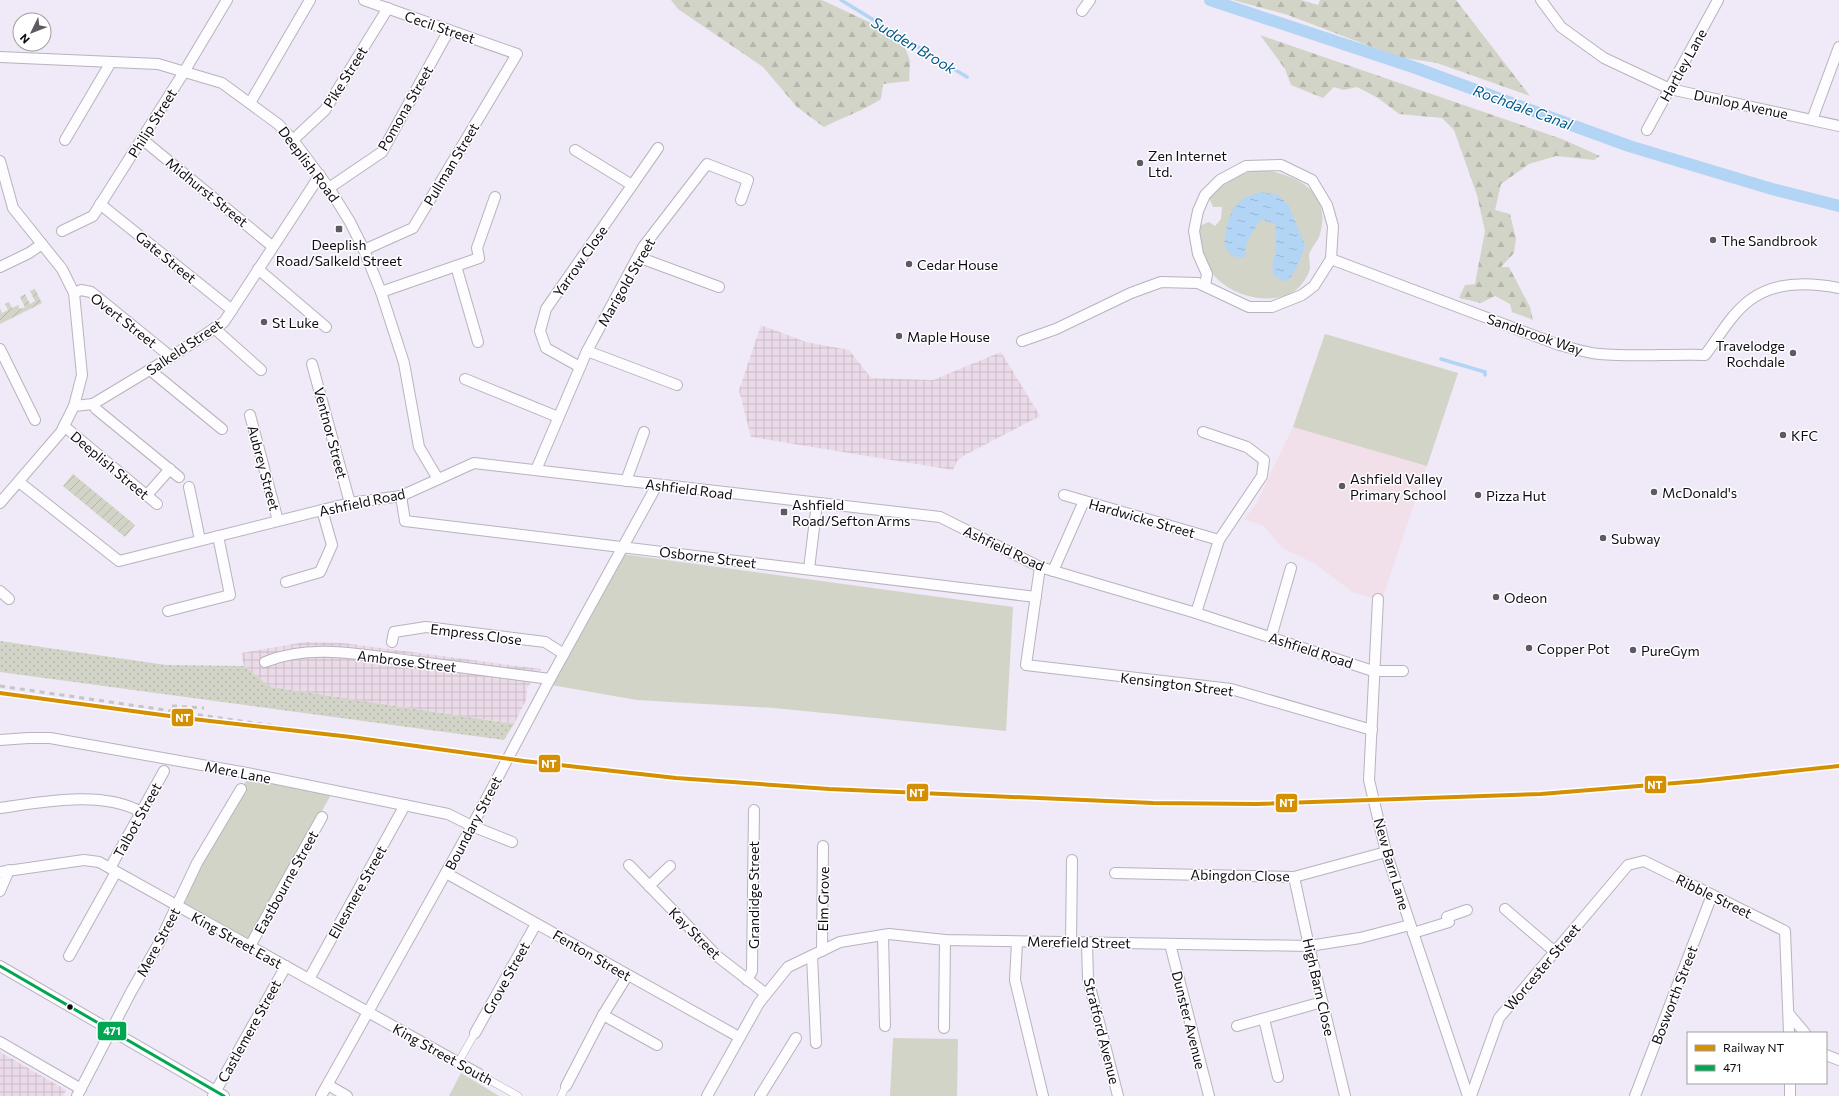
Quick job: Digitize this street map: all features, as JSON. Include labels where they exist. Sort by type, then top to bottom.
[{"type":"street","name":"Philip Street","points":[[62,231],[93,216],[184,72],[227,0]]},
{"type":"street","points":[[250,103],[310,0]]},
{"type":"street","name":"Cecil Street","points":[[364,0],[517,54]]},
{"type":"street","points":[[1082,11],[1090,0]]},
{"type":"street","name":"Dunlop Avenue","points":[[1541,0],[1561,27],[1604,58],[1670,89],[1839,126]]},
{"type":"street","name":"Hartley Lane","points":[[1647,130],[1718,0]]},
{"type":"street","name":"Pike Street","points":[[293,140],[325,110],[388,8]]},
{"type":"street","name":"Pomona Street","points":[[329,188],[382,152],[449,30]]},
{"type":"street","points":[[1812,120],[1839,47]]},
{"type":"street","name":"Pullman Street","points":[[364,250],[413,228],[517,54]]},
{"type":"street","name":"Deeplish Road","points":[[0,57],[158,64],[222,83],[278,124],[293,140],[329,188],[350,222],[364,250],[381,292],[404,363],[419,447],[438,479]]},
{"type":"street","points":[[65,140],[111,62]]},
{"type":"street","name":"Midhurst Street","points":[[142,139],[272,246]]},
{"type":"street","name":"Yarrow Close","points":[[580,367],[546,348],[540,331],[546,309],[658,148]]},
{"type":"street","points":[[575,150],[632,185]]},
{"type":"street","points":[[0,161],[13,208],[62,269],[74,293],[82,375],[74,406],[64,426],[0,503]]},
{"type":"street","name":"Marigold Street","points":[[536,470],[587,351],[643,248],[707,164],[748,180],[741,200]]},
{"type":"street","points":[[1022,341],[1056,329],[1130,293],[1161,282],[1198,282],[1205,286],[1249,307],[1272,307],[1302,295],[1314,286],[1331,259],[1333,226],[1327,205],[1312,180],[1281,165],[1246,166],[1220,180],[1205,196],[1198,211],[1194,231],[1198,254],[1207,274],[1205,286]]},
{"type":"street","name":"Salkeld Street","points":[[74,406],[93,404],[171,357],[224,322],[272,246],[320,175]]},
{"type":"street","points":[[381,292],[479,258],[477,248],[495,197]]},
{"type":"street","name":"Gate Street","points":[[100,204],[232,310]]},
{"type":"street","points":[[0,267],[29,253],[42,244]]},
{"type":"street","points":[[638,257],[719,287]]},
{"type":"street","name":"Sandbrook Way","points":[[1331,259],[1559,345],[1597,354],[1631,356],[1662,354],[1705,355],[1735,315],[1750,300],[1768,290],[1787,285],[1808,283],[1839,288]]},
{"type":"street","points":[[456,266],[478,342]]},
{"type":"street","points":[[258,269],[326,328]]},
{"type":"street","name":"Overt Street","points":[[74,293],[81,290],[91,292],[171,357]]},
{"type":"street","points":[[214,328],[261,370]]},
{"type":"street","points":[[0,349],[35,420]]},
{"type":"street","points":[[587,351],[677,385]]},
{"type":"street","name":"Ventnor Street","points":[[312,364],[350,502]]},
{"type":"street","points":[[150,370],[222,429]]},
{"type":"street","points":[[465,379],[558,417]]},
{"type":"street","points":[[93,404],[96,409],[179,477]]},
{"type":"street","name":"Aubrey Street","points":[[250,415],[278,521]]},
{"type":"street","name":"Deeplish Street","points":[[64,426],[157,504]]},
{"type":"street","points":[[626,482],[644,432]]},
{"type":"street","points":[[1196,613],[1219,540],[1262,476],[1264,460],[1247,447],[1203,432]]},
{"type":"street","name":"Ashfield Road","points":[[19,482],[118,561],[350,502],[401,496],[474,463],[626,482],[940,517],[1040,567],[1196,613],[1373,671],[1403,671]]},
{"type":"street","points":[[147,495],[170,469]]},
{"type":"street","name":"Boundary Street","points":[[321,1096],[446,874],[550,679],[657,485]]},
{"type":"street","points":[[189,487],[200,540]]},
{"type":"street","name":"Hardwicke Street","points":[[1064,495],[1219,540]]},
{"type":"street","name":"Osborne Street","points":[[401,496],[404,521],[1036,597]]},
{"type":"street","points":[[1053,570],[1084,501]]},
{"type":"street","points":[[809,569],[817,503]]},
{"type":"street","points":[[286,582],[320,572],[332,545],[322,510]]},
{"type":"street","points":[[168,611],[230,595],[218,536]]},
{"type":"street","points":[[1036,597],[1040,567]]},
{"type":"street","points":[[1271,637],[1291,568]]},
{"type":"street","points":[[0,591],[9,599]]},
{"type":"street","name":"Kensington Street","points":[[1036,597],[1026,665],[1231,689],[1372,730]]},
{"type":"street","name":"New Barn Lane","points":[[1378,599],[1373,671],[1369,780],[1386,852],[1469,1096]]},
{"type":"street","name":"Empress Close","points":[[392,642],[394,632],[426,627],[545,642],[564,654]]},
{"type":"street","name":"Ambrose Street","points":[[265,662],[281,655],[295,652],[345,653],[550,679]]},
{"type":"street","name":"Mere Lane","points":[[0,740],[50,738],[247,773],[448,814],[472,826],[512,842]]},
{"type":"street","name":"Talbot Street","points":[[69,956],[141,812],[164,771]]},
{"type":"street","name":"Mere Street","points":[[79,1093],[197,864],[241,789]]},
{"type":"street","points":[[0,808],[52,801],[88,800],[128,805],[141,812]]},
{"type":"street","name":"Ellesmere Street","points":[[309,979],[405,805]]},
{"type":"street","name":"Grandidge Street","points":[[748,980],[752,971],[754,810]]},
{"type":"street","name":"Eastbourne Street","points":[[250,946],[322,817]]},
{"type":"street","name":"Elm Grove","points":[[822,951],[824,846]]},
{"type":"street","name":"Abingdon Close","points":[[1114,873],[1294,877],[1386,852]]},
{"type":"street","name":"King Street East","points":[[5,871],[84,860],[99,862],[368,1012]]},
{"type":"street","points":[[1071,942],[1072,860]]},
{"type":"street","name":"Ribble Street","points":[[1644,861],[1784,931],[1789,1014]]},
{"type":"street","name":"Worcester Street","points":[[1469,1096],[1499,1018],[1628,866],[1644,861]]},
{"type":"street","name":"Kay Street","points":[[629,865],[717,956],[766,994]]},
{"type":"street","points":[[649,886],[670,866]]},
{"type":"street","points":[[0,892],[5,871]]},
{"type":"street","name":"Fenton Street","points":[[446,874],[627,976],[740,1037]]},
{"type":"street","name":"High Barn Close","points":[[1294,877],[1345,1096]]},
{"type":"street","name":"Bosworth Street","points":[[1635,1096],[1712,895]]},
{"type":"street","points":[[1505,909],[1555,952]]},
{"type":"street","name":"Merefield Street","points":[[707,1096],[766,994],[788,967],[840,942],[889,934],[945,940],[1309,946],[1449,922],[1447,917],[1467,910]]},
{"type":"street","name":"Grove Street","points":[[475,1033],[536,924]]},
{"type":"street","points":[[883,935],[885,1026]]},
{"type":"street","points":[[944,1028],[945,940]]},
{"type":"street","points":[[1017,942],[1015,980],[1043,1096]]},
{"type":"street","name":"Stratford Avenue","points":[[1087,942],[1088,979],[1118,1096]]},
{"type":"street","name":"Dunster Avenue","points":[[1170,944],[1209,1096]]},
{"type":"street","points":[[812,956],[816,1043]]},
{"type":"street","points":[[0,966],[218,1094]]},
{"type":"street","name":"Castlemere Street","points":[[218,1094],[286,966]]},
{"type":"street","points":[[561,1096],[603,1015],[627,976]]},
{"type":"street","points":[[1237,1026],[1322,1002]]},
{"type":"street","name":"King Street South","points":[[368,1012],[518,1096]]},
{"type":"street","points":[[1789,1014],[1789,1032]]},
{"type":"street","points":[[1789,1014],[1804,1032]]},
{"type":"street","points":[[603,1015],[657,1045]]},
{"type":"street","points":[[1264,1019],[1278,1077]]},
{"type":"street","points":[[458,1063],[475,1033]]},
{"type":"street","points":[[760,1096],[796,1038]]},
{"type":"street","points":[[0,1042],[79,1093]]},
{"type":"street","points":[[1827,1055],[1839,1060]]},
{"type":"street","points":[[1790,1084],[1790,1096]]},
{"type":"street","points":[[328,1085],[347,1096]]},
{"type":"shaded area","points":[[761,325],[806,342],[849,350],[871,378],[933,380],[1001,352],[1040,416],[963,456],[957,461],[953,470],[751,437],[739,390]]},
{"type":"shaded area","name":"Ashfield Valley Primary School","points":[[1325,334],[1458,373],[1382,600],[1354,593],[1314,563],[1282,548],[1264,526],[1244,519],[1255,506],[1293,427]]},
{"type":"shaded area","points":[[306,642],[343,643],[541,669],[527,688],[526,700],[514,724],[271,687],[244,666],[241,653]]},
{"type":"shaded area","points":[[0,1052],[66,1090],[63,1096],[0,1096]]},
{"type":"green space","points":[[671,0],[822,0],[886,30],[903,42],[910,61],[909,81],[883,84],[881,99],[824,127],[797,107],[763,67],[678,9]]},
{"type":"green space","points":[[1233,0],[1301,0],[1318,5],[1320,0],[1456,0],[1530,96],[1437,63],[1398,57],[1288,15]]},
{"type":"green space","points":[[1260,35],[1562,139],[1600,156],[1594,160],[1556,156],[1529,164],[1501,184],[1495,210],[1510,214],[1516,239],[1514,253],[1501,267],[1509,267],[1530,307],[1533,320],[1512,312],[1510,304],[1495,296],[1481,303],[1459,298],[1465,285],[1475,284],[1485,231],[1477,195],[1454,130],[1442,118],[1399,114],[1378,98],[1357,87],[1344,90],[1334,87],[1323,98],[1291,85],[1285,69]]},
{"type":"green space","points":[[1264,170],[1289,176],[1300,182],[1309,188],[1317,197],[1321,207],[1322,220],[1320,234],[1309,255],[1310,268],[1308,275],[1298,288],[1282,297],[1257,298],[1244,295],[1232,290],[1222,283],[1213,274],[1205,260],[1199,232],[1199,226],[1209,222],[1215,226],[1221,219],[1222,207],[1213,207],[1209,198],[1234,178],[1247,173]]},
{"type":"green space","points":[[35,289],[42,303],[0,324],[0,309],[2,313],[8,310],[5,304],[9,302],[12,308],[18,305],[20,309],[25,307],[20,297],[25,294],[30,304],[35,301],[30,291]]},
{"type":"green space","points":[[1325,334],[1458,373],[1427,466],[1293,427]]},
{"type":"green space","points":[[73,474],[135,525],[125,537],[63,486]]},
{"type":"green space","points":[[622,554],[1013,607],[1006,731],[774,708],[637,700],[551,685]]},
{"type":"green space","points":[[0,641],[166,665],[244,666],[271,687],[514,724],[504,740],[0,672]]},
{"type":"green space","points":[[249,776],[333,791],[249,943],[180,906],[201,862]]},
{"type":"green space","points":[[893,1038],[958,1039],[957,1096],[890,1096]]},
{"type":"green space","points":[[461,1073],[499,1096],[449,1096]]},
{"type":"water","points":[[1261,192],[1278,195],[1288,204],[1305,245],[1295,271],[1285,282],[1274,276],[1273,272],[1276,247],[1275,224],[1261,219],[1248,241],[1246,246],[1246,255],[1244,258],[1232,256],[1225,248],[1226,232],[1233,209],[1244,199]]},
{"type":"waterway","name":"Sudden Brook","points":[[841,0],[967,77]]},
{"type":"waterway","name":"Rochdale Canal","points":[[1210,0],[1413,67],[1629,146],[1772,189],[1839,206]]},
{"type":"waterway","name":"Sudden Brook","points":[[1441,359],[1485,372],[1485,375]]},
{"type":"railway","points":[[0,686],[351,737]]},
{"type":"railway","points":[[172,706],[204,708]]},
{"type":"rail line","name":"NT","points":[[0,693],[184,718],[351,737],[524,761],[676,778],[829,789],[1153,803],[1257,804],[1541,794],[1700,781],[1839,766]]},
{"type":"transit line","name":"471","points":[[0,966],[224,1096]]},
{"type":"place","name":"Zen Internet Ltd.","points":[[1140,163]]},
{"type":"place","name":"Deeplish Road/Salkeld Street","points":[[339,229]]},
{"type":"place","name":"The Sandbrook","points":[[1713,240]]},
{"type":"place","name":"Cedar House","points":[[909,264]]},
{"type":"place","name":"St Luke","points":[[264,322]]},
{"type":"place","name":"Maple House","points":[[899,336]]},
{"type":"place","name":"Travelodge Rochdale","points":[[1793,353]]},
{"type":"place","name":"KFC","points":[[1783,435]]},
{"type":"place","name":"Ashfield Valley Primary School","points":[[1342,486]]},
{"type":"place","name":"McDonald's","points":[[1654,492]]},
{"type":"place","name":"Pizza Hut","points":[[1478,495]]},
{"type":"place","name":"Ashfield Road/Sefton Arms","points":[[784,512]]},
{"type":"place","name":"Subway","points":[[1603,538]]},
{"type":"place","name":"Odeon","points":[[1496,597]]},
{"type":"place","name":"Copper Pot","points":[[1529,648]]},
{"type":"place","name":"PureGym","points":[[1633,650]]}]
